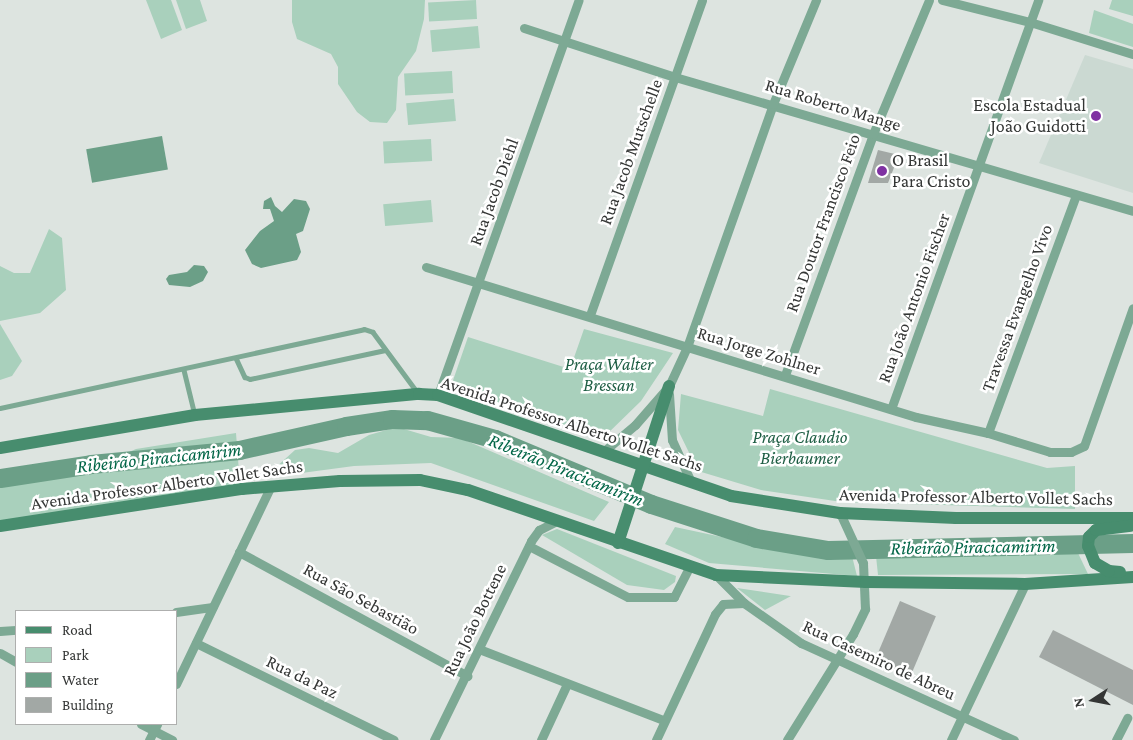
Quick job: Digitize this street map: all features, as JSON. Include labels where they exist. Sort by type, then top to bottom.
[{"type":"main road","points":[[618,543],[670,386]]},
{"type":"main road","name":"Avenida Professor Alberto Vollet Sachs","points":[[0,448],[195,415],[419,394],[438,395],[731,496],[840,514],[956,518],[1133,518]]},
{"type":"main road","name":"Avenida Professor Alberto Vollet Sachs","points":[[0,526],[270,486],[420,480],[468,490],[555,522],[716,575],[866,582],[1025,584],[1133,577]]},
{"type":"main road","points":[[1133,526],[1096,530],[1089,537],[1088,546],[1095,563],[1109,571],[1133,573]]},
{"type":"street","name":"Rua Jacob Diehl","points":[[438,395],[580,0]]},
{"type":"street","name":"Rua Jacob Mutschelle","points":[[590,315],[702,0]]},
{"type":"street","points":[[603,452],[635,425],[670,386],[687,347],[773,104],[816,0]]},
{"type":"street","name":"Rua Doutor Francisco Feio","points":[[785,375],[873,134],[929,0]]},
{"type":"street","points":[[942,0],[1030,22],[1133,54]]},
{"type":"street","name":"Rua João Antonio Fischer","points":[[891,409],[1038,0]]},
{"type":"street","name":"Rua Roberto Mange","points":[[524,28],[675,77],[773,104],[1133,211]]},
{"type":"street","name":"Travessa Evangelho Vivo","points":[[988,433],[1076,195]]},
{"type":"street","name":"Rua Jorge Zohlner","points":[[426,268],[590,315],[687,347],[785,375],[891,409],[988,433],[1050,452],[1071,452],[1084,446],[1133,308]]},
{"type":"street","points":[[670,386],[672,440],[691,482]]},
{"type":"street","points":[[178,680],[270,486]]},
{"type":"street","points":[[787,740],[861,619],[866,582],[863,563],[840,514]]},
{"type":"street","name":"Rua João Bottene","points":[[434,740],[529,546],[539,530],[555,522]]},
{"type":"street","points":[[529,546],[628,597],[674,597],[689,567]]},
{"type":"street","name":"Rua São Sebastião","points":[[239,552],[467,676]]},
{"type":"street","name":"Rua Casemiro de Abreu","points":[[716,575],[744,603],[801,643],[835,661],[1014,740]]},
{"type":"street","points":[[951,740],[960,716],[1025,584]]},
{"type":"street","points":[[656,740],[663,720],[715,614],[723,604],[744,603]]},
{"type":"street","points":[[178,612],[213,607]]},
{"type":"street","points":[[0,632],[15,630]]},
{"type":"street","name":"Rua da Paz","points":[[196,643],[394,740]]},
{"type":"street","points":[[479,649],[663,720]]},
{"type":"street","points":[[0,653],[15,661]]},
{"type":"street","points":[[540,740],[567,684]]},
{"type":"street","points":[[1116,740],[1127,718]]},
{"type":"street","points":[[150,740],[156,727],[172,740]]},
{"type":"lane","points":[[0,408],[184,370],[364,329],[373,332],[419,394]]},
{"type":"lane","points":[[236,358],[245,377],[257,378],[385,350]]},
{"type":"lane","points":[[184,370],[195,415]]},
{"type":"shaded area","name":"Escola Estadual João Guidotti","points":[[1085,55],[1133,69],[1133,193],[1039,163]]},
{"type":"green space","points":[[146,0],[171,0],[182,30],[161,39]]},
{"type":"green space","points":[[176,0],[200,0],[207,21],[186,29]]},
{"type":"green space","points":[[292,0],[425,0],[424,19],[416,51],[398,77],[396,110],[387,123],[370,122],[357,112],[338,84],[338,67],[331,54],[297,39],[292,22]]},
{"type":"green space","points":[[476,0],[477,19],[429,21],[428,3]]},
{"type":"green space","points":[[1112,0],[1133,0],[1133,16],[1109,9]]},
{"type":"green space","points":[[1094,10],[1133,24],[1133,47],[1089,33]]},
{"type":"green space","points":[[478,26],[480,48],[432,52],[430,30]]},
{"type":"green space","points":[[452,71],[453,93],[405,95],[404,74]]},
{"type":"green space","points":[[454,99],[456,121],[408,125],[406,103]]},
{"type":"green space","points":[[431,139],[432,161],[384,163],[383,142]]},
{"type":"green space","points":[[431,200],[433,222],[385,226],[383,204]]},
{"type":"green space","points":[[49,229],[62,238],[66,290],[40,313],[0,321],[0,266],[14,273],[30,273]]},
{"type":"green space","points":[[0,324],[22,361],[12,376],[0,380]]},
{"type":"green space","name":"Praça Walter Bressan","points":[[584,329],[673,353],[641,401],[602,439],[450,389],[468,337],[570,369]]},
{"type":"green space","name":"Praça Claudio Bierbaumer","points":[[770,389],[1047,468],[1075,466],[1075,509],[842,502],[761,490],[698,471],[678,430],[681,394],[763,416]]},
{"type":"green space","points":[[397,427],[431,437],[460,438],[609,502],[594,521],[431,463],[354,466],[264,478],[295,450],[309,448],[338,453],[369,435]]},
{"type":"green space","points":[[236,433],[240,485],[0,523],[0,482],[89,469],[136,449]]},
{"type":"green space","points":[[675,527],[816,557],[852,556],[857,576],[709,563],[665,544]]},
{"type":"green space","points":[[557,529],[676,576],[675,582],[664,590],[627,585],[542,535]]},
{"type":"green space","points":[[1078,553],[1088,574],[878,575],[876,556]]},
{"type":"green space","points":[[737,588],[790,596],[791,596],[765,610]]},
{"type":"water","points":[[162,136],[168,169],[92,183],[86,149]]},
{"type":"water","points":[[271,197],[275,206],[282,212],[294,199],[306,201],[310,209],[303,231],[296,234],[301,252],[297,260],[261,268],[252,264],[245,250],[260,231],[274,221],[270,209],[263,209],[264,201]]},
{"type":"water","points":[[194,265],[204,266],[208,272],[203,281],[190,287],[169,285],[166,279],[169,275],[187,272]]},
{"type":"building","name":"O Brasil Para Cristo","points":[[878,150],[899,155],[888,183],[868,183]]},
{"type":"building","points":[[900,601],[936,616],[911,676],[875,661]]},
{"type":"building","points":[[1053,630],[1133,670],[1133,705],[1039,657]]},
{"type":"waterway","name":"Ribeirão Piracicamirim","points":[[0,478],[91,464],[239,450],[346,426],[392,419],[427,420],[495,439],[651,504],[756,538],[828,550],[1133,543]]},
{"type":"place","name":"Escola Estadual João Guidotti","points":[[1096,116]]},
{"type":"place","name":"O Brasil Para Cristo","points":[[882,171]]}]
